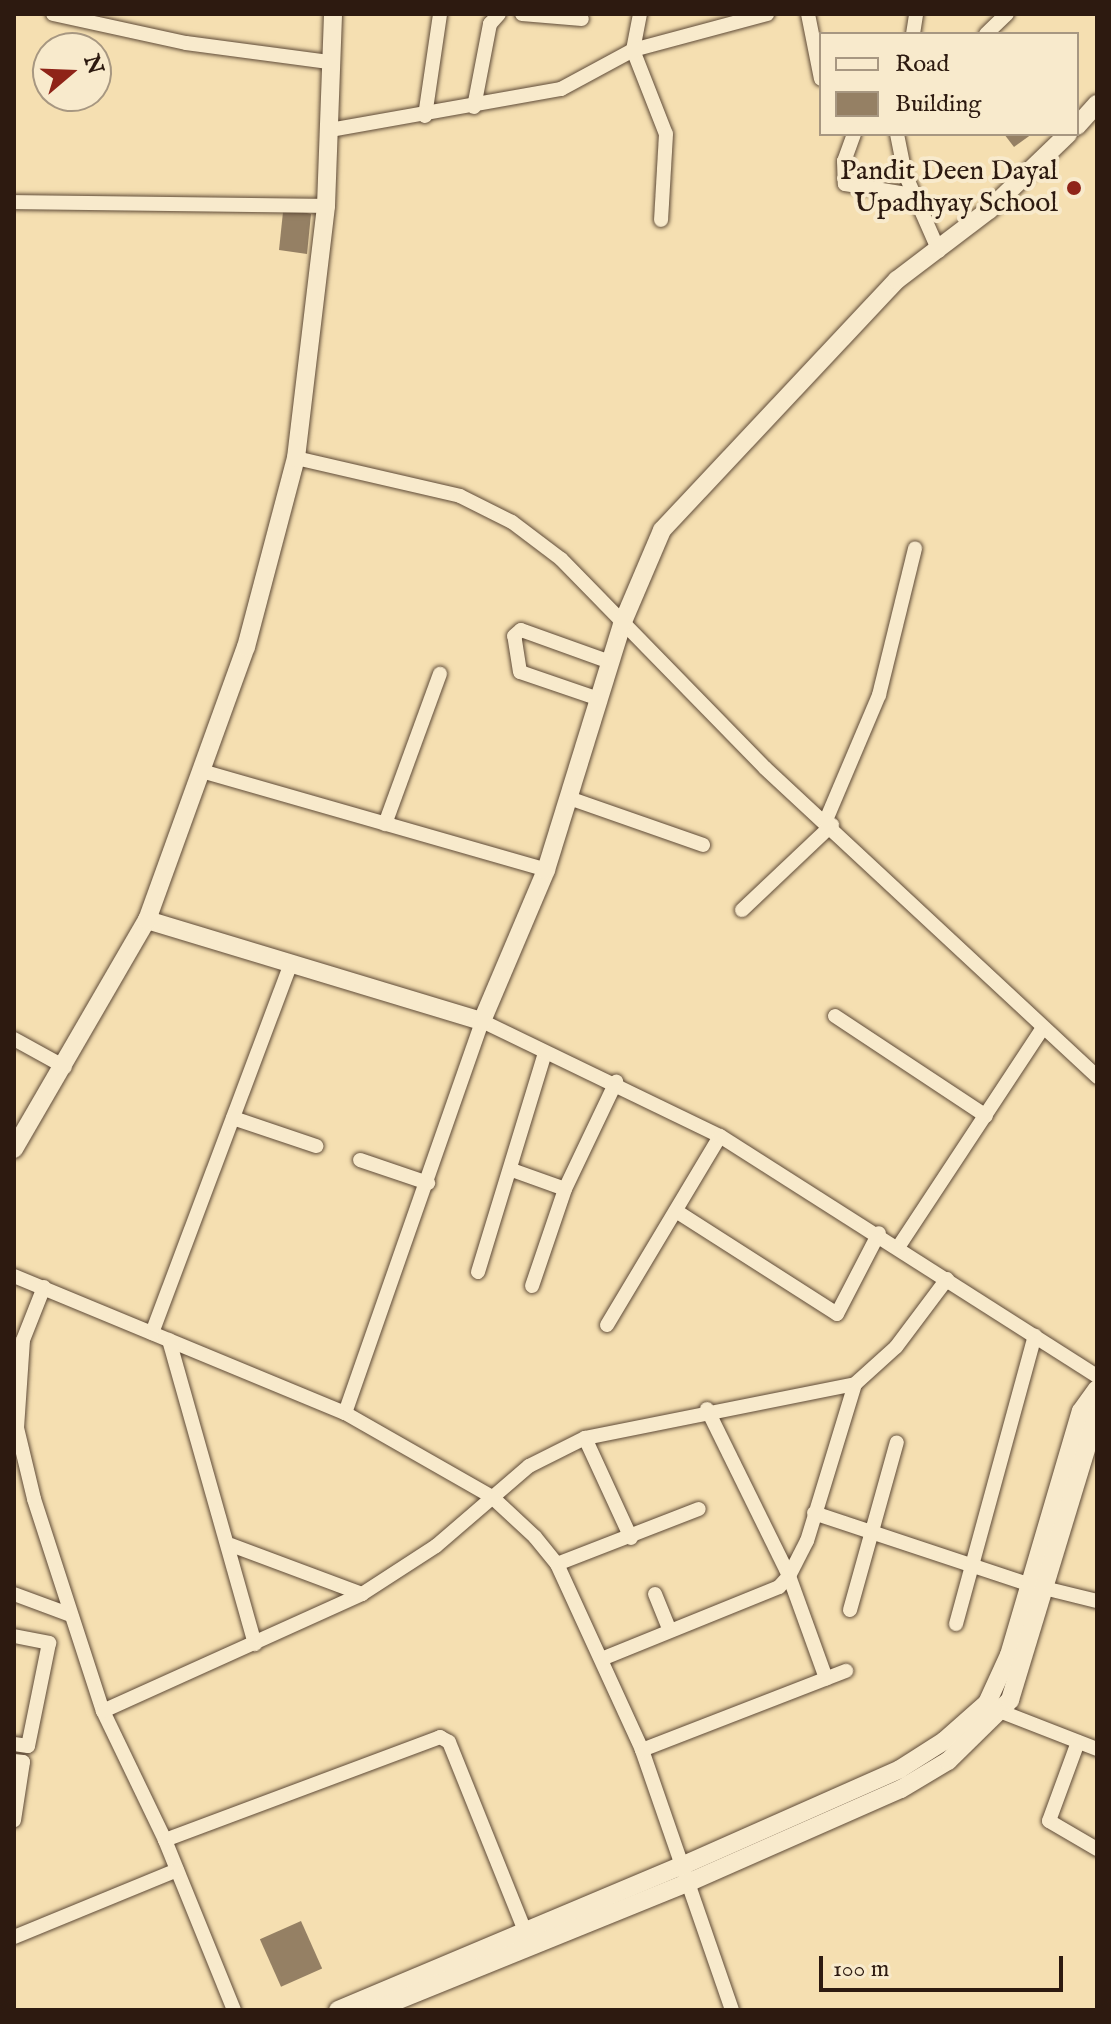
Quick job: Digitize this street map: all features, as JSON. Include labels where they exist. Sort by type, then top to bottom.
[{"type":"street","points":[[53,14],[186,43],[329,62]]},
{"type":"street","points":[[14,1149],[65,1067],[147,920],[205,772],[246,647],[296,458],[326,206],[333,14]]},
{"type":"street","points":[[425,116],[440,14]]},
{"type":"street","points":[[474,107],[490,24],[499,14]]},
{"type":"street","points":[[522,14],[582,19]]},
{"type":"street","points":[[640,14],[633,50],[666,134],[661,220]]},
{"type":"street","points":[[330,130],[425,116],[561,89],[633,50],[767,14]]},
{"type":"street","points":[[808,14],[819,69]]},
{"type":"street","points":[[988,32],[1007,14]]},
{"type":"street","points":[[1079,124],[1097,104]]},
{"type":"street","points":[[853,136],[844,161],[845,184],[914,195]]},
{"type":"street","points":[[898,136],[914,195],[939,251]]},
{"type":"street","points":[[345,1413],[428,1183],[482,1021],[546,870],[622,624],[662,530],[897,280],[939,251],[1066,136]]},
{"type":"street","points":[[14,202],[326,206]]},
{"type":"street","points":[[296,458],[460,496],[512,522],[561,559],[765,768],[829,822],[1041,1031],[1097,1077]]},
{"type":"street","points":[[742,910],[829,822],[879,695],[915,548]]},
{"type":"street","points":[[599,699],[520,672],[514,636],[521,630],[610,662]]},
{"type":"street","points":[[385,824],[440,674]]},
{"type":"street","points":[[205,772],[546,870]]},
{"type":"street","points":[[569,798],[703,845]]},
{"type":"street","points":[[147,920],[482,1021],[545,1053],[616,1082],[720,1136],[879,1233],[1097,1376]]},
{"type":"street","points":[[152,1333],[291,964]]},
{"type":"street","points":[[835,1016],[986,1116]]},
{"type":"street","points":[[899,1246],[1041,1031]]},
{"type":"street","points":[[14,1039],[65,1067]]},
{"type":"street","points":[[478,1272],[512,1170],[545,1053]]},
{"type":"street","points":[[532,1286],[565,1189],[616,1082]]},
{"type":"street","points":[[233,1118],[316,1146]]},
{"type":"street","points":[[607,1325],[720,1136]]},
{"type":"street","points":[[360,1160],[428,1183]]},
{"type":"street","points":[[512,1170],[565,1189]]},
{"type":"street","points":[[676,1211],[837,1314],[879,1233]]},
{"type":"street","points":[[14,1276],[345,1413],[492,1497],[557,1564],[604,1658],[689,1872],[732,2010]]},
{"type":"street","points":[[604,1658],[669,1629],[779,1587],[789,1576],[814,1513],[855,1384],[896,1347],[947,1279]]},
{"type":"street","points":[[44,1287],[23,1340],[16,1428],[68,1614],[103,1711],[165,1840],[234,2010]]},
{"type":"street","points":[[956,1624],[1035,1336]]},
{"type":"street","points":[[169,1340],[231,1545],[255,1644]]},
{"type":"street","points":[[103,1711],[362,1594],[436,1546],[529,1466],[585,1438],[707,1409],[855,1384]]},
{"type":"street","points":[[374,2010],[689,1872],[900,1769],[940,1755],[1002,1712],[1081,1411],[1097,1389]]},
{"type":"street","points":[[707,1409],[789,1576],[826,1678]]},
{"type":"street","points":[[940,1755],[987,1703],[1037,1586],[1097,1414]]},
{"type":"street","points":[[585,1438],[631,1538]]},
{"type":"street","points":[[850,1610],[875,1532],[897,1442]]},
{"type":"street","points":[[557,1564],[631,1538],[699,1509]]},
{"type":"street","points":[[814,1513],[1037,1586],[1097,1601]]},
{"type":"street","points":[[231,1545],[362,1594]]},
{"type":"street","points":[[14,1594],[68,1614]]},
{"type":"street","points":[[655,1594],[669,1629]]},
{"type":"street","points":[[14,1636],[49,1643],[28,1746],[14,1744]]},
{"type":"street","points":[[642,1750],[846,1671]]},
{"type":"street","points":[[1002,1712],[1097,1749]]},
{"type":"street","points":[[165,1840],[440,1737],[449,1742],[524,1929]]},
{"type":"street","points":[[1078,1742],[1049,1821],[1052,1828],[1097,1849]]},
{"type":"street","points":[[14,1761],[23,1762],[14,1820]]},
{"type":"street","points":[[14,1937],[177,1870]]},
{"type":"street","points":[[338,2010],[524,1929],[689,1872]]},
{"type":"building","points":[[1006,136],[1029,136],[1014,147]]},
{"type":"building","points":[[290,209],[311,214],[307,254],[279,250],[283,212]]},
{"type":"building","points":[[301,1921],[322,1969],[281,1987],[260,1939]]},
{"type":"place","name":"Pandit Deen Dayal Upadhyay School","points":[[1074,188]]}]
